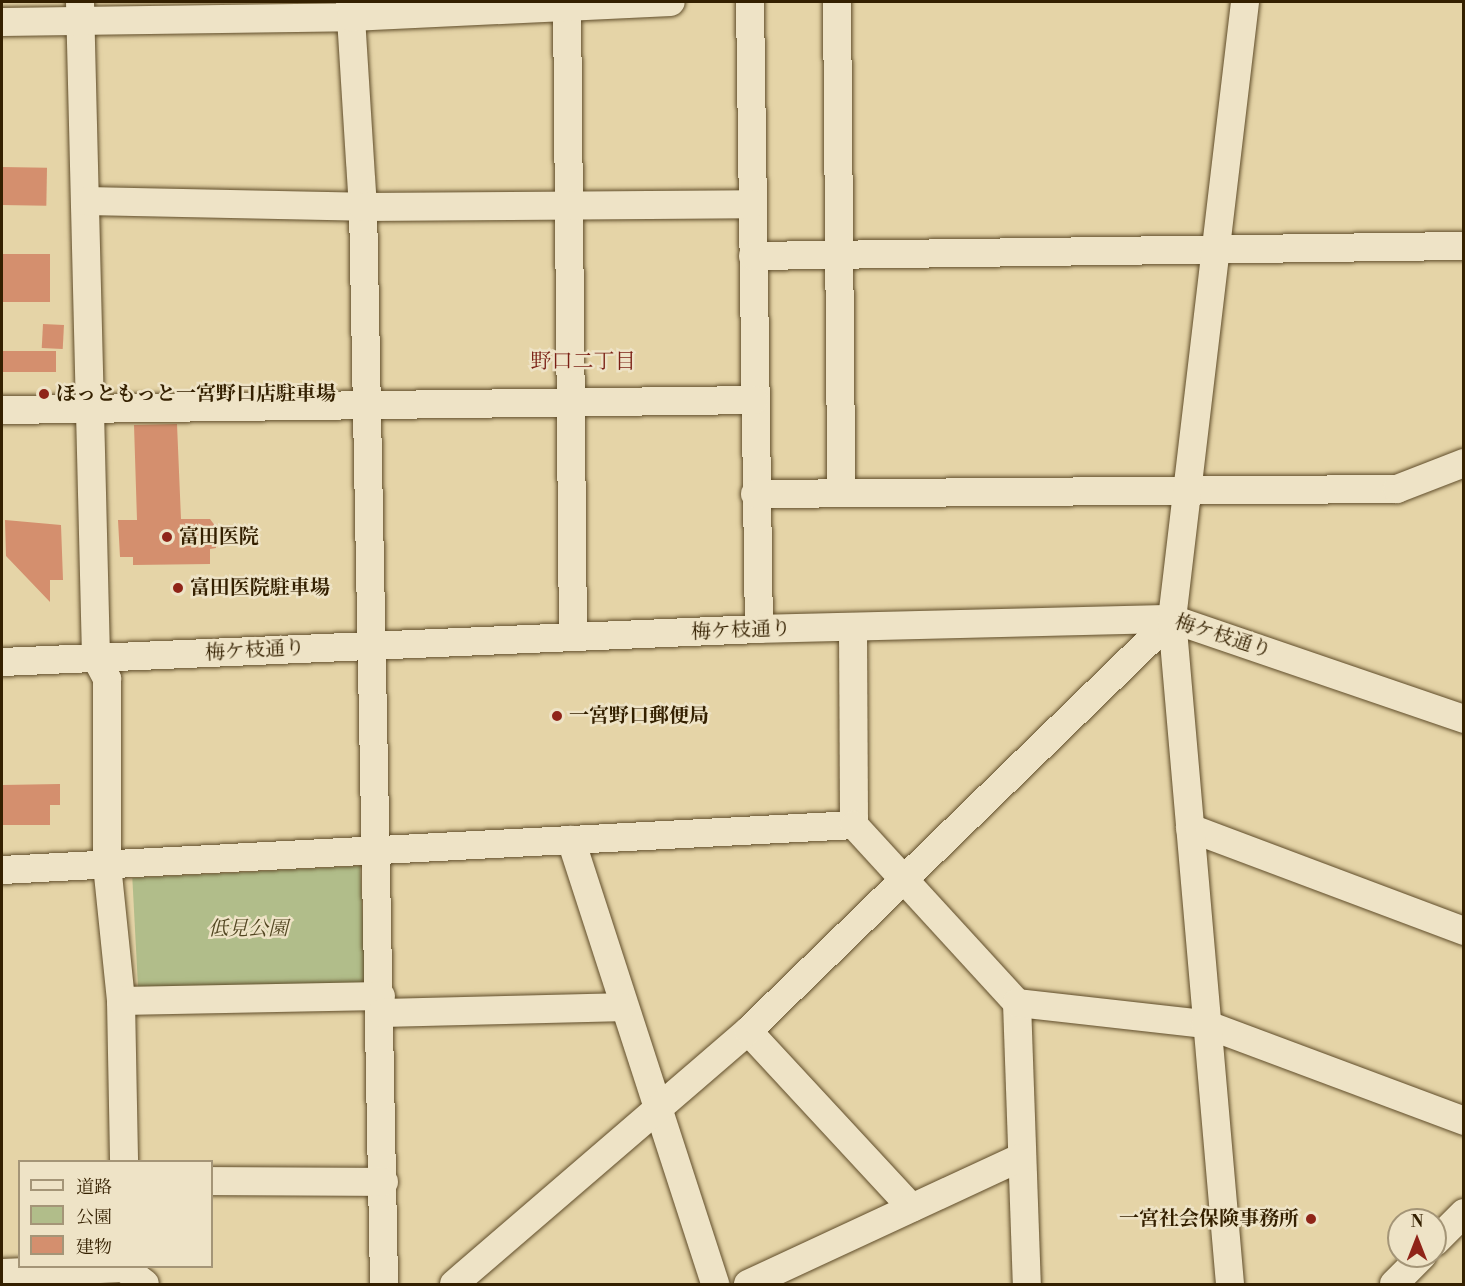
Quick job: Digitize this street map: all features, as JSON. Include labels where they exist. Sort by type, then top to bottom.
[{"type":"street","points":[[2,22],[80,11],[351,9],[671,2]]},
{"type":"street","points":[[750,2],[755,494],[759,630]]},
{"type":"street","points":[[837,2],[841,493]]},
{"type":"street","points":[[1230,1284],[1205,1024],[1172,619],[1214,248],[1245,2]]},
{"type":"street","points":[[567,3],[573,637]]},
{"type":"street","points":[[351,9],[363,207],[369,646],[381,1005],[384,1284]]},
{"type":"street","points":[[80,11],[86,201],[87,410],[96,658],[107,679],[107,865],[121,1001],[124,1160]]},
{"type":"street","points":[[86,201],[363,207],[751,204]]},
{"type":"street","points":[[753,255],[1464,246]]},
{"type":"street","points":[[2,410],[754,400]]},
{"type":"street","points":[[755,494],[1397,489],[1464,463]]},
{"type":"street","points":[[454,1284],[659,1111],[748,1031],[1172,619]]},
{"type":"street","name":"梅ケ枝通り","points":[[2,662],[759,630],[1172,619],[1464,719]]},
{"type":"street","points":[[853,628],[854,825],[1017,1003],[1205,1024],[1464,1121]]},
{"type":"street","points":[[2,870],[854,825]]},
{"type":"street","points":[[1190,828],[1464,931]]},
{"type":"street","points":[[571,840],[622,1007],[659,1111],[715,1284]]},
{"type":"street","points":[[121,1001],[622,1007]]},
{"type":"street","points":[[1017,1003],[1019,1158],[1027,1284]]},
{"type":"street","points":[[748,1031],[912,1208]]},
{"type":"street","points":[[748,1284],[1019,1158]]},
{"type":"street","points":[[213,1181],[384,1182]]},
{"type":"street","points":[[1447,1230],[1464,1212]]},
{"type":"street","points":[[1394,1284],[1410,1268]]},
{"type":"street","points":[[2,1273],[131,1273]]},
{"type":"green space","name":"低見公園","points":[[360,866],[366,986],[139,998],[132,878]]},
{"type":"building","points":[[2,167],[47,168],[46,206],[2,205]]},
{"type":"building","points":[[2,254],[50,254],[50,302],[2,302]]},
{"type":"building","points":[[43,324],[64,325],[63,349],[42,348]]},
{"type":"building","points":[[2,351],[56,351],[56,372],[2,372]]},
{"type":"building","points":[[177,424],[181,519],[210,519],[216,527],[216,548],[210,549],[210,564],[133,565],[133,557],[120,557],[118,520],[137,520],[134,425]]},
{"type":"building","points":[[5,520],[61,525],[63,580],[50,580],[50,602],[6,556]]},
{"type":"building","points":[[60,784],[60,805],[50,805],[50,825],[2,825],[2,785]]},
{"type":"place","name":"ほっともっと一宮野口店駐車場","points":[[44,394]]},
{"type":"place","name":"富田医院","points":[[167,537]]},
{"type":"place","name":"富田医院駐車場","points":[[178,588]]},
{"type":"place","name":"一宮野口郵便局","points":[[557,716]]},
{"type":"place","name":"一宮社会保険事務所","points":[[1311,1219]]},
{"type":"district","name":"野口二丁目","points":[[583,362]]}]
